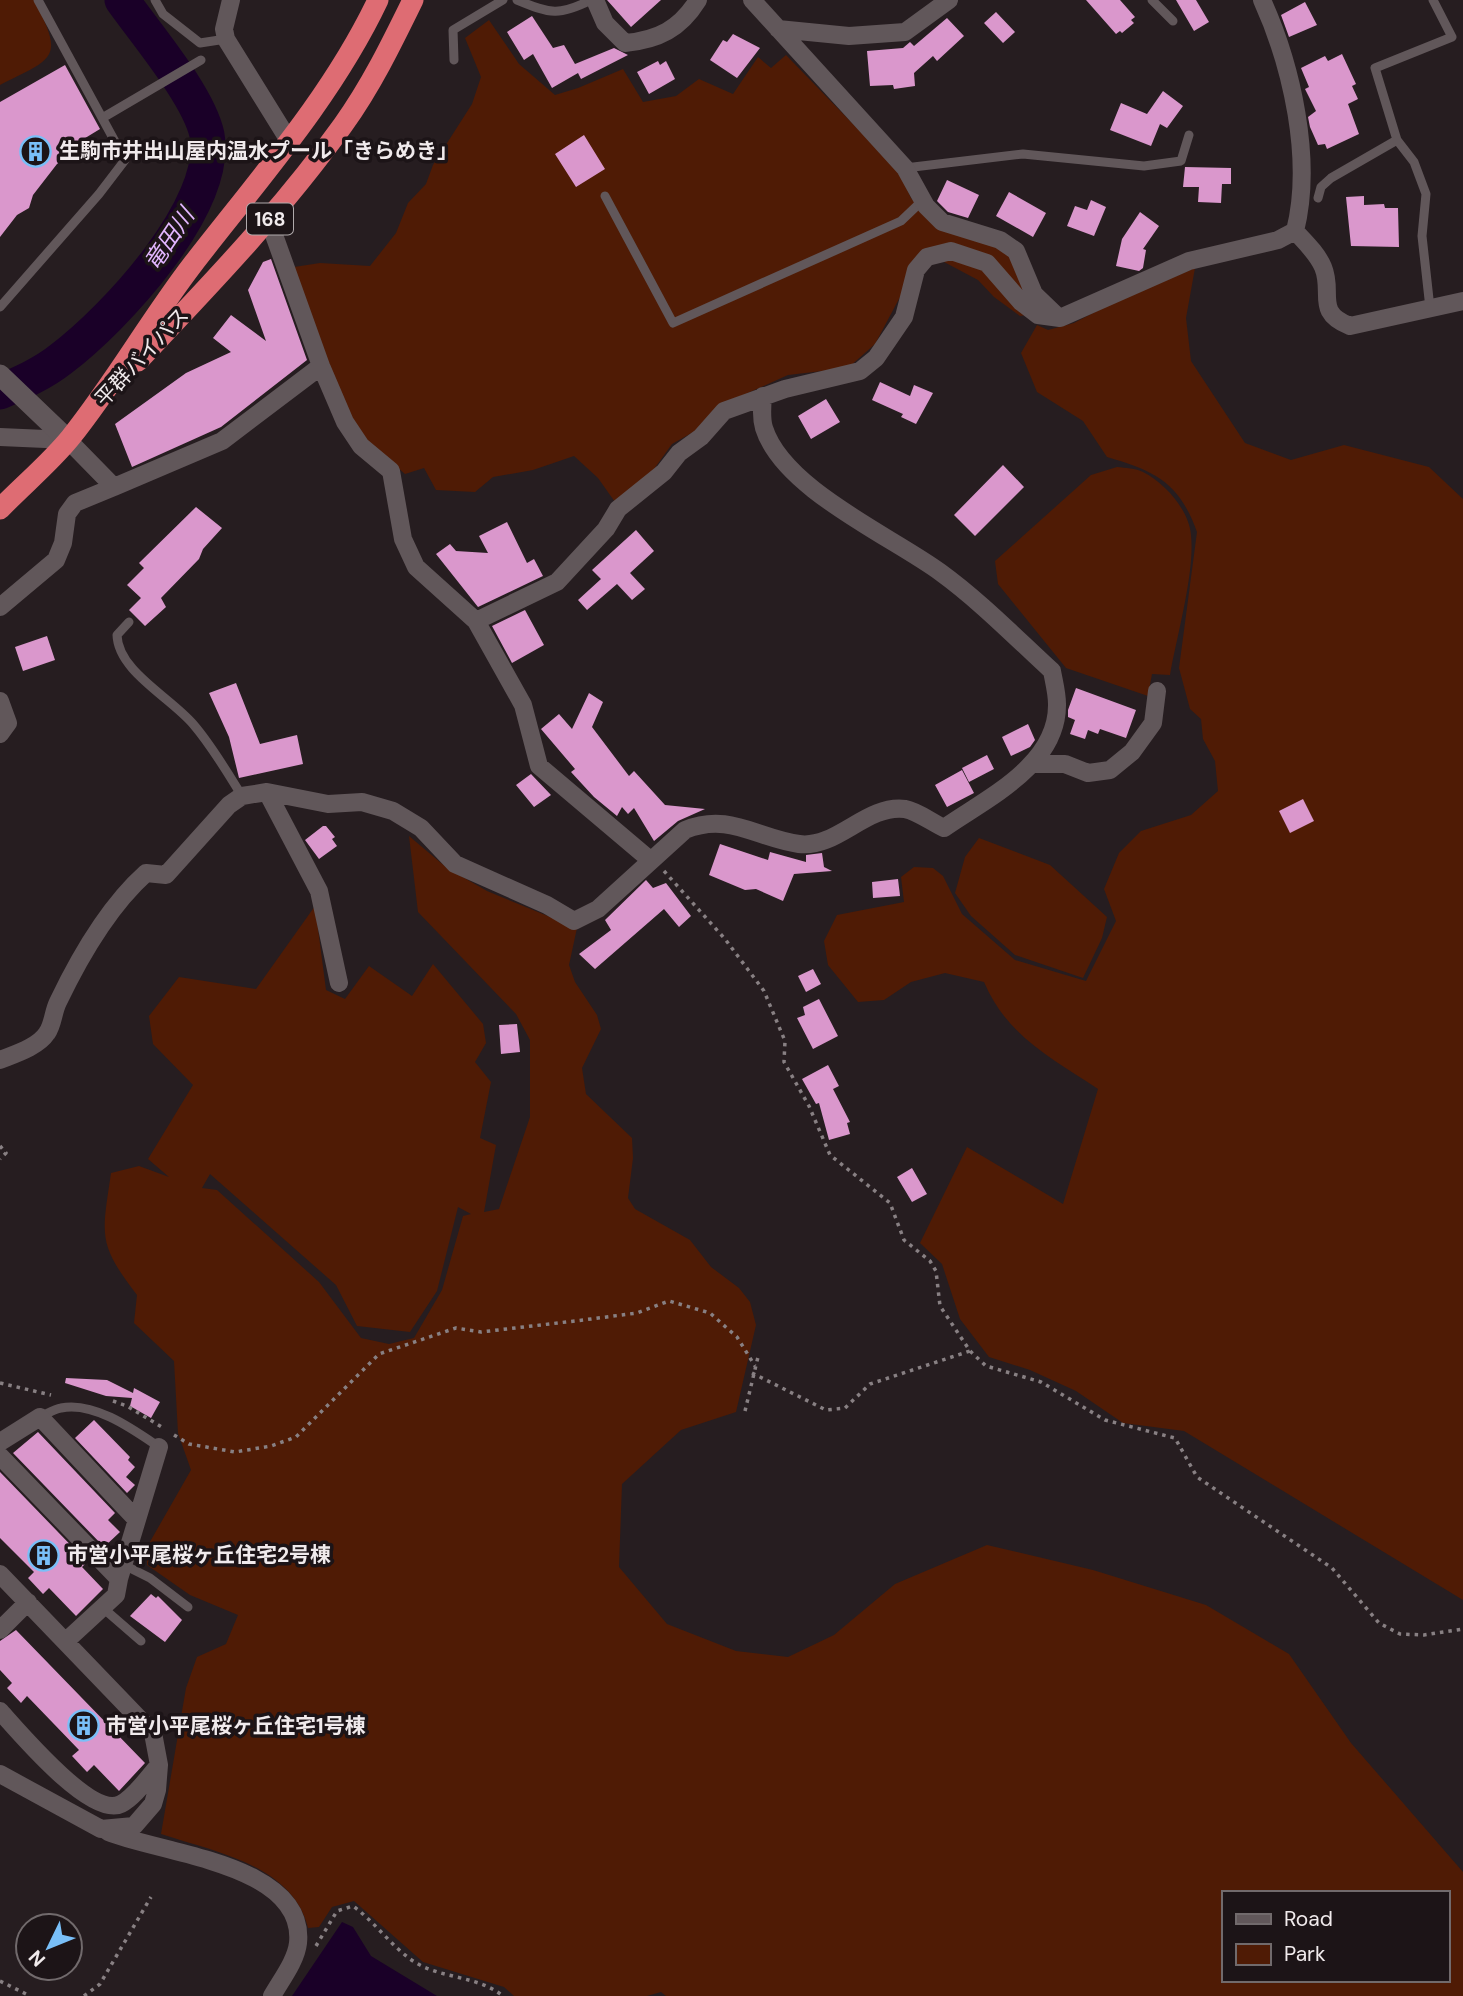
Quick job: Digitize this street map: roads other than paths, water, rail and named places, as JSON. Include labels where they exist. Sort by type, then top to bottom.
[{"type":"highway","name":"平群バイパス","points":[[91,411],[191,266],[289,139],[359,40],[378,0]]},
{"type":"highway","name":"平群バイパス","points":[[91,411],[269,221],[345,123],[386,55],[413,0]]},
{"type":"highway","name":"168","points":[[0,509],[68,440],[91,411]]},
{"type":"street","points":[[593,0],[605,23],[625,43],[655,38],[677,27],[698,0]]},
{"type":"street","points":[[752,0],[905,168],[923,200],[942,222],[1000,240],[1016,251],[1034,294],[1060,318]]},
{"type":"street","points":[[778,29],[849,36],[905,32],[949,0]]},
{"type":"street","points":[[1262,0],[1280,41],[1297,124],[1303,193],[1295,231]]},
{"type":"street","points":[[229,1],[224,29],[226,39],[289,139]]},
{"type":"street","points":[[269,221],[321,366],[345,422],[361,446],[391,471],[403,539],[416,567],[476,621],[523,705],[539,766],[649,859]]},
{"type":"street","points":[[1295,231],[1318,257],[1324,270],[1329,311],[1337,321],[1350,326],[1463,301]]},
{"type":"street","points":[[476,621],[556,582],[606,529],[618,509],[664,472],[679,453],[701,437],[724,411],[763,396],[860,371],[876,358],[904,317],[916,270],[928,257],[951,251],[986,263],[1029,309],[1038,315],[1060,318],[1188,261],[1278,240],[1295,231]]},
{"type":"street","points":[[0,607],[56,560],[63,543],[67,514],[75,503],[222,441],[321,366]]},
{"type":"street","points":[[0,375],[114,487]]},
{"type":"street","points":[[0,1060],[27,1049],[47,1034],[56,1005],[72,974],[122,894],[146,873],[166,875],[229,805],[242,796],[267,792],[328,804],[362,802],[393,811],[422,828],[455,864],[547,905],[573,921],[598,909],[649,859],[685,830],[702,823],[722,822],[799,844],[829,839],[883,812],[906,809],[944,828],[1035,764],[1052,729],[1057,705],[1052,671],[940,572],[846,514],[802,480],[772,444],[764,428],[763,396]]},
{"type":"street","points":[[0,438],[68,440]]},
{"type":"street","points":[[1035,764],[1065,764],[1088,773],[1110,770],[1132,752],[1153,723],[1157,691]]},
{"type":"street","points":[[0,701],[8,723],[0,734]]},
{"type":"street","points":[[267,792],[319,891],[339,983]]},
{"type":"street","points":[[0,1442],[40,1416],[136,1519]]},
{"type":"street","points":[[66,1641],[116,1595],[159,1447]]},
{"type":"street","points":[[0,1456],[122,1572]]},
{"type":"street","points":[[0,1574],[153,1733],[159,1765],[157,1790],[145,1815],[134,1826],[101,1829]]},
{"type":"street","points":[[0,1630],[28,1602]]},
{"type":"street","points":[[0,1712],[64,1780],[110,1805],[121,1804],[159,1765]]},
{"type":"street","points":[[0,1774],[101,1829],[136,1843],[248,1873],[271,1886],[285,1898],[294,1917],[298,1946],[272,1996]]},
{"type":"lane","points":[[0,307],[125,160],[106,116],[38,0]]},
{"type":"lane","points":[[155,0],[163,14],[200,43],[226,39]]},
{"type":"lane","points":[[454,60],[453,30],[503,0]]},
{"type":"lane","points":[[517,0],[540,10],[566,12],[593,0]]},
{"type":"lane","points":[[1152,0],[1173,21]]},
{"type":"lane","points":[[1430,308],[1422,236],[1426,194],[1414,162],[1397,140],[1375,68],[1452,37],[1433,0]]},
{"type":"lane","points":[[106,116],[201,60]]},
{"type":"lane","points":[[905,168],[1023,154],[1144,166],[1181,161],[1189,135]]},
{"type":"lane","points":[[1318,198],[1321,187],[1331,178],[1397,140]]},
{"type":"lane","points":[[605,196],[673,323],[901,221],[923,200]]},
{"type":"lane","points":[[128,622],[117,635],[117,649],[127,663],[194,724],[242,796]]},
{"type":"lane","points":[[40,1416],[62,1404],[118,1419],[159,1447]]},
{"type":"lane","points":[[122,1572],[150,1578],[188,1607]]},
{"type":"lane","points":[[103,1608],[141,1641]]},
{"type":"waterway","name":"竜田川","points":[[0,392],[54,364],[83,341],[134,289],[159,259],[180,227],[197,194],[207,163],[207,135],[194,102],[122,0]]},
{"type":"place","name":"生駒市井出山屋内温水プール「きらめき」","points":[[36,151]]},
{"type":"place","name":"市営小平尾桜ヶ丘住宅2号棟","points":[[44,1555]]},
{"type":"place","name":"市営小平尾桜ヶ丘住宅1号棟","points":[[83,1726]]}]
